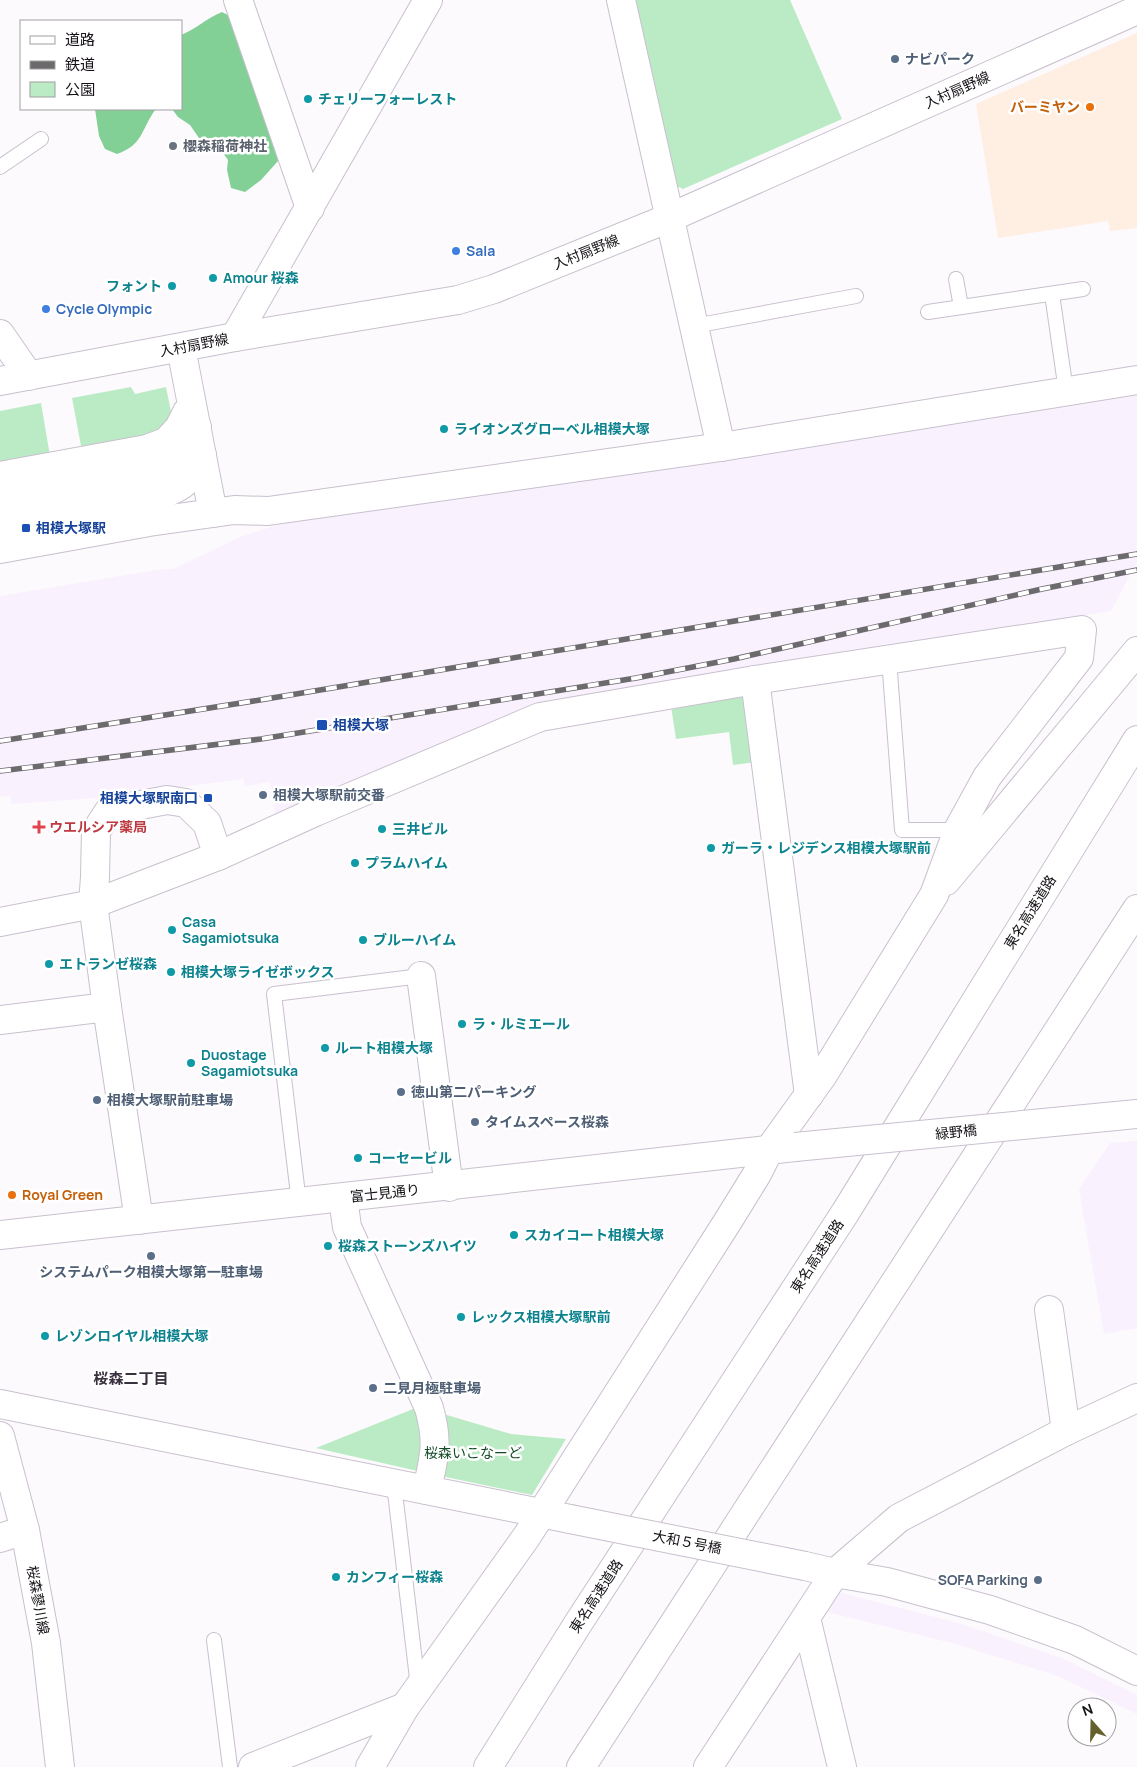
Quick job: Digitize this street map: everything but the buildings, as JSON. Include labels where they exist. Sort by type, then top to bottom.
[{"type":"main road","points":[[238,0],[310,208]]},
{"type":"main road","points":[[235,337],[428,0]]},
{"type":"main road","points":[[621,0],[721,447]]},
{"type":"main road","name":"入村扇野線","points":[[0,381],[235,337],[458,300],[494,289],[670,218],[1137,10]]},
{"type":"main road","points":[[0,334],[29,376]]},
{"type":"main road","points":[[182,348],[213,513]]},
{"type":"main road","points":[[0,549],[149,522],[234,510],[268,511],[721,447],[1137,380]]},
{"type":"main road","points":[[0,476],[147,449],[166,442],[194,414]]},
{"type":"main road","points":[[0,499],[152,471],[171,464],[184,451],[194,414]]},
{"type":"main road","points":[[0,521],[159,496],[178,489],[193,474],[202,455]]},
{"type":"main road","points":[[0,922],[93,904],[218,856],[315,812],[540,717],[889,658],[1082,630],[1079,658],[987,777],[958,830],[934,895]]},
{"type":"main road","points":[[370,1767],[412,1698],[542,1513],[752,1182],[782,1149],[784,1128],[810,1095],[934,895],[1137,652]]},
{"type":"main road","points":[[754,680],[810,1095]]},
{"type":"main road","name":"東名高速道路","points":[[488,1767],[585,1613],[845,1213],[1137,740]]},
{"type":"main road","points":[[140,1220],[93,904],[96,832],[109,811],[168,800],[186,803],[207,823],[218,856]]},
{"type":"main road","points":[[581,1767],[1137,909]]},
{"type":"main road","points":[[421,976],[449,1187]]},
{"type":"main road","points":[[0,1020],[107,1007]]},
{"type":"main road","name":"緑野橋","points":[[782,1149],[1129,1112]]},
{"type":"main road","name":"富士見通り","points":[[0,1235],[782,1149]]},
{"type":"main road","points":[[343,1198],[347,1227],[431,1416],[435,1430],[435,1452],[427,1490]]},
{"type":"main road","points":[[1049,1310],[1066,1431]]},
{"type":"main road","points":[[708,1767],[835,1573],[899,1518],[1066,1431],[1137,1398]]},
{"type":"main road","name":"大和５号橋","points":[[0,1404],[887,1582],[990,1610],[1075,1640],[1137,1671]]},
{"type":"main road","name":"桜森蓼川線","points":[[1,1445],[13,1534],[46,1643],[60,1767]]},
{"type":"main road","points":[[806,1618],[842,1767]]},
{"type":"main road","points":[[253,1767],[412,1698]]},
{"type":"lane","points":[[0,167],[41,139]]},
{"type":"lane","points":[[956,279],[960,307]]},
{"type":"lane","points":[[928,312],[1083,289]]},
{"type":"lane","points":[[1052,294],[1066,391]]},
{"type":"lane","points":[[694,326],[856,296]]},
{"type":"lane","points":[[889,658],[902,830],[958,830]]},
{"type":"lane","points":[[299,1202],[274,994],[421,976]]},
{"type":"lane","points":[[394,1484],[412,1698]]},
{"type":"lane","points":[[214,1640],[230,1767]]},
{"type":"shaded area","points":[[1137,33],[1137,228],[1110,231],[1108,221],[998,238],[976,104]]},
{"type":"shaded area","points":[[1137,389],[1137,562],[1111,611],[746,669],[535,707],[276,816],[270,782],[245,786],[243,779],[97,798],[12,804],[10,796],[0,797],[0,596],[162,569],[173,569],[240,537],[287,522]]},
{"type":"shaded area","points":[[1137,1141],[1137,1328],[1104,1334],[1079,1189],[1110,1143]]},
{"type":"shaded area","points":[[834,1591],[962,1624],[1064,1659],[1137,1695],[1137,1714],[1117,1704],[1117,1697],[1102,1697],[1058,1676],[956,1644],[823,1611]]},
{"type":"green space","points":[[634,0],[790,0],[842,119],[683,189],[674,185]]},
{"type":"green space","points":[[222,12],[239,21],[278,148],[278,161],[261,180],[245,192],[231,188],[227,170],[228,160],[221,150],[212,142],[199,138],[190,125],[178,117],[173,110],[182,110],[182,35]]},
{"type":"green space","points":[[95,110],[155,110],[137,141],[126,150],[117,154],[105,149],[99,136]]},
{"type":"green space","points":[[131,387],[135,394],[166,387],[171,412],[168,425],[156,435],[82,451],[72,398]]},
{"type":"green space","points":[[41,403],[50,456],[0,466],[0,411]]},
{"type":"green space","points":[[745,694],[756,762],[733,765],[729,732],[676,739],[671,706]]},
{"type":"green space","name":"桜森いこなーど","points":[[418,1407],[426,1428],[422,1472],[316,1448]]},
{"type":"green space","name":"桜森いこなーど","points":[[440,1413],[511,1434],[566,1439],[532,1495],[441,1476]]},
{"type":"railway","points":[[0,741],[260,700],[1137,554]]},
{"type":"railway","points":[[0,771],[261,739],[636,678],[734,659],[1042,589],[1137,570]]},
{"type":"place","name":"ナビパーク","points":[[895,59]]},
{"type":"place","name":"チェリーフォーレスト","points":[[308,99]]},
{"type":"place","name":"バーミヤン","points":[[1090,107]]},
{"type":"place","name":"櫻森稲荷神社","points":[[173,146]]},
{"type":"place","name":"Sala","points":[[456,251]]},
{"type":"place","name":"Amour 桜森","points":[[213,278]]},
{"type":"place","name":"フォント","points":[[172,286]]},
{"type":"place","name":"Cycle Olympic","points":[[46,309]]},
{"type":"place","name":"ライオンズグローベル相模大塚","points":[[444,429]]},
{"type":"place","name":"相模大塚駅","points":[[26,528]]},
{"type":"place","name":"相模大塚","points":[[322,725]]},
{"type":"place","name":"相模大塚駅前交番","points":[[263,795]]},
{"type":"place","name":"相模大塚駅南口","points":[[208,798]]},
{"type":"place","name":"ウエルシア薬局","points":[[39,827]]},
{"type":"place","name":"三井ビル","points":[[382,829]]},
{"type":"place","name":"ガーラ・レジデンス相模大塚駅前","points":[[711,848]]},
{"type":"place","name":"プラムハイム","points":[[355,863]]},
{"type":"place","name":"Casa Sagamiotsuka","points":[[172,930]]},
{"type":"place","name":"ブルーハイム","points":[[363,940]]},
{"type":"place","name":"エトランゼ桜森","points":[[49,964]]},
{"type":"place","name":"相模大塚ライゼボックス","points":[[171,972]]},
{"type":"place","name":"ラ・ルミエール","points":[[462,1024]]},
{"type":"place","name":"ルート相模大塚","points":[[325,1048]]},
{"type":"place","name":"Duostage Sagamiotsuka","points":[[191,1063]]},
{"type":"place","name":"徳山第二パーキング","points":[[401,1092]]},
{"type":"place","name":"相模大塚駅前駐車場","points":[[97,1100]]},
{"type":"place","name":"タイムスペース桜森","points":[[475,1122]]},
{"type":"place","name":"コーセービル","points":[[358,1158]]},
{"type":"place","name":"Royal Green","points":[[12,1195]]},
{"type":"place","name":"スカイコート相模大塚","points":[[514,1235]]},
{"type":"place","name":"桜森ストーンズハイツ","points":[[328,1246]]},
{"type":"place","name":"システムパーク相模大塚第一駐車場","points":[[151,1256]]},
{"type":"place","name":"レックス相模大塚駅前","points":[[461,1317]]},
{"type":"place","name":"レゾンロイヤル相模大塚","points":[[45,1336]]},
{"type":"place","name":"二見月極駐車場","points":[[373,1388]]},
{"type":"place","name":"カンフィー桜森","points":[[336,1577]]},
{"type":"place","name":"SOFA Parking","points":[[1038,1580]]},
{"type":"district","name":"桜森二丁目","points":[[131,1379]]}]
